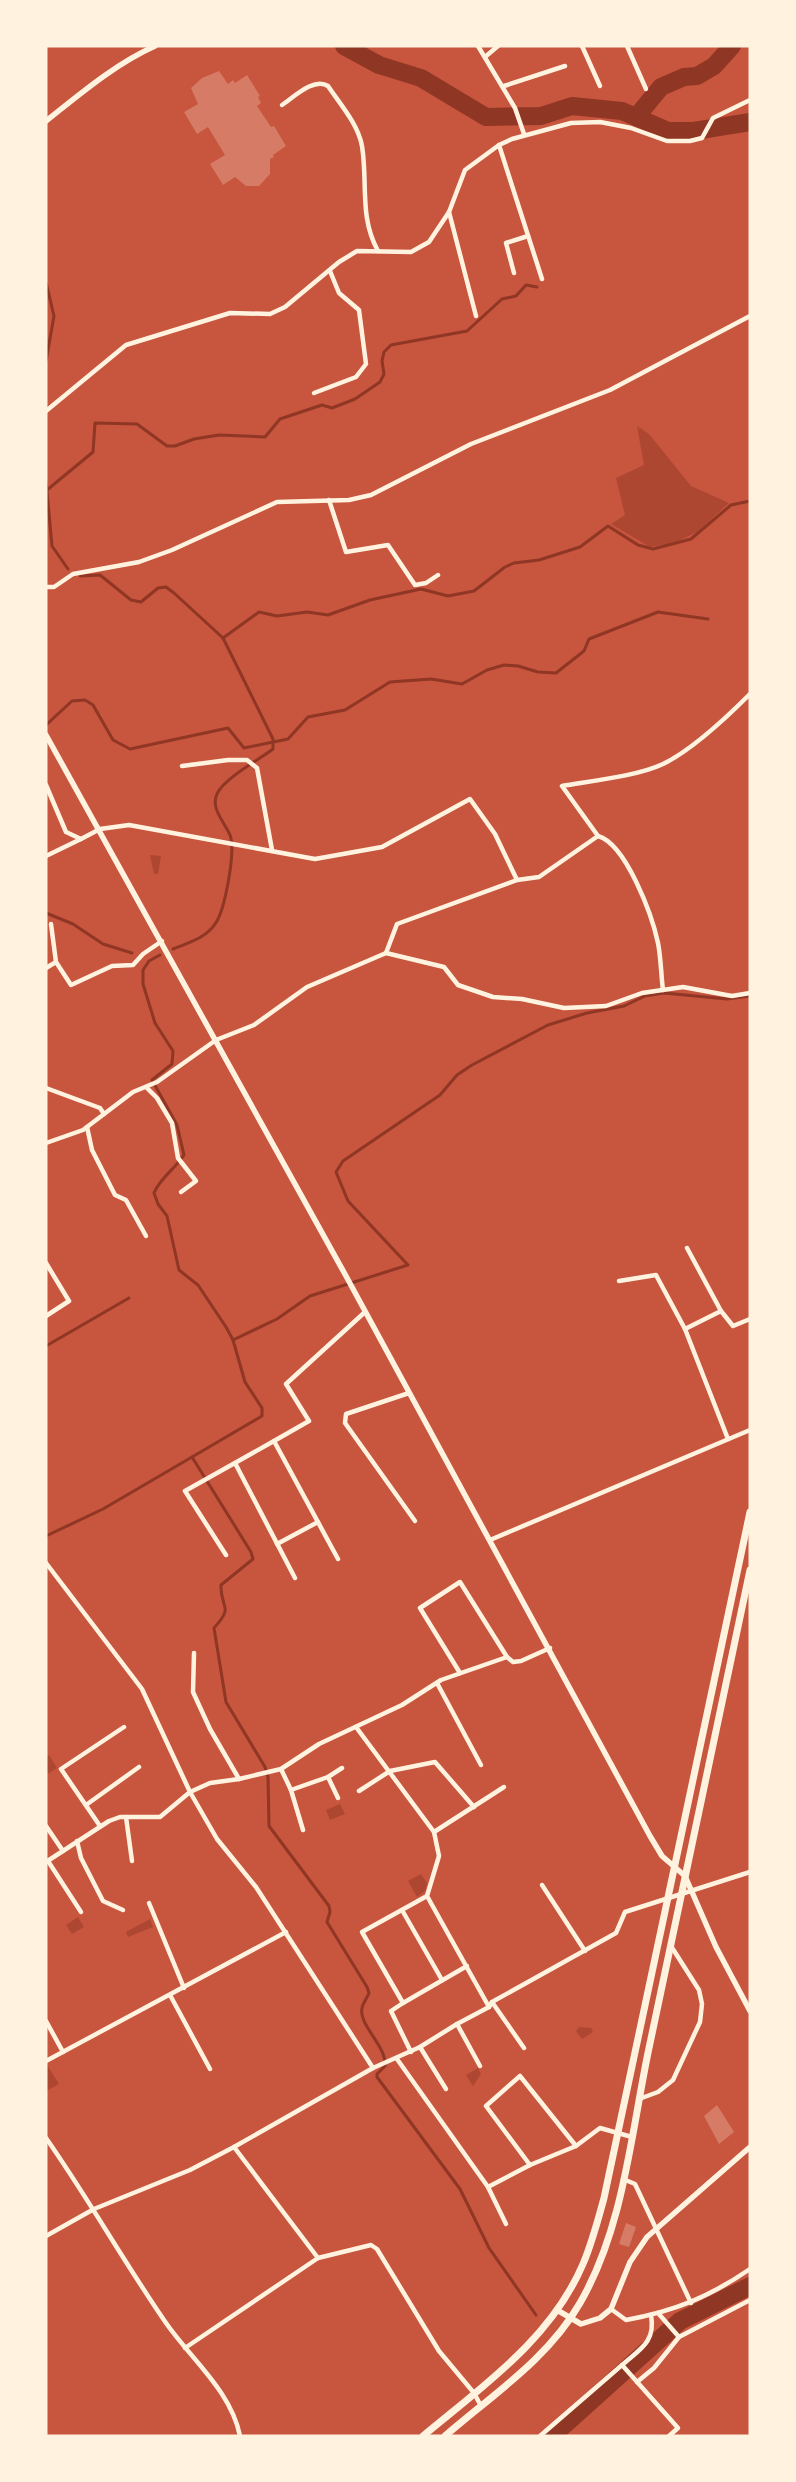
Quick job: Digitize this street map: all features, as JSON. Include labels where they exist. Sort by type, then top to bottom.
[{"type":"main road","points":[[424,2436],[516,2359],[545,2328],[583,2264],[592,2239],[604,2198],[618,2134],[750,1512]]},
{"type":"main road","points":[[445,2436],[533,2362],[570,2318],[593,2277],[610,2231],[632,2137],[638,2100],[750,1570]]},
{"type":"street","points":[[46,121],[86,89],[132,58],[155,46]]},
{"type":"street","points":[[478,46],[504,86],[515,108],[524,134]]},
{"type":"street","points":[[485,57],[498,46]]},
{"type":"street","points":[[582,46],[600,86]]},
{"type":"street","points":[[627,46],[646,89]]},
{"type":"street","points":[[504,86],[565,66]]},
{"type":"street","points":[[282,105],[313,84],[324,83],[328,86],[357,129],[362,145],[367,224],[378,251]]},
{"type":"street","points":[[46,411],[126,344],[230,313],[270,314],[285,307],[339,262],[357,251],[411,252],[430,242],[449,212],[465,170],[499,145],[524,134],[571,123],[600,122],[631,128],[667,141],[690,141],[702,138],[712,118],[750,100]]},
{"type":"street","points":[[499,145],[542,279]]},
{"type":"street","points":[[449,212],[476,316]]},
{"type":"street","points":[[514,272],[506,243],[528,236]]},
{"type":"street","points":[[314,394],[356,378],[366,364],[359,310],[339,293],[330,271]]},
{"type":"street","points":[[46,587],[54,587],[74,574],[139,562],[172,550],[277,502],[349,500],[371,495],[471,444],[610,390],[750,316]]},
{"type":"street","points":[[329,500],[346,552],[388,545],[415,585],[426,583],[438,575]]},
{"type":"street","points":[[663,990],[658,944],[647,910],[622,856],[606,838],[598,836],[562,786],[644,770],[663,764],[728,716],[750,694]]},
{"type":"street","points":[[46,735],[162,941],[550,1648],[650,1836],[662,1856],[685,1876],[716,1947],[750,2011]]},
{"type":"street","points":[[182,766],[228,760],[247,760],[257,768],[272,850]]},
{"type":"street","points":[[46,786],[66,832],[81,839]]},
{"type":"street","points":[[46,856],[100,829],[129,825],[315,859],[382,847],[470,799],[495,834],[517,880]]},
{"type":"street","points":[[386,953],[397,924],[517,880],[539,877],[598,836]]},
{"type":"street","points":[[51,924],[56,962],[71,985],[112,966],[134,965],[143,954],[162,941]]},
{"type":"street","points":[[46,1144],[87,1127],[133,1092],[157,1082],[216,1040],[254,1025],[307,987],[386,953],[444,967],[458,984],[492,997],[522,999],[564,1008],[606,1006],[642,993],[683,987],[732,996],[750,993]]},
{"type":"street","points":[[46,968],[56,962]]},
{"type":"street","points":[[146,1087],[157,1098],[172,1123],[178,1158],[196,1181],[181,1192]]},
{"type":"street","points":[[46,1088],[100,1108],[104,1114]]},
{"type":"street","points":[[87,1127],[92,1150],[115,1195],[126,1200],[146,1236]]},
{"type":"street","points":[[687,1248],[732,1326],[750,1319]]},
{"type":"street","points":[[46,1263],[69,1301],[46,1316]]},
{"type":"street","points":[[620,1281],[656,1275],[685,1329],[728,1439]]},
{"type":"street","points":[[685,1329],[722,1311]]},
{"type":"street","points":[[226,1555],[185,1491],[309,1421],[286,1384],[365,1312]]},
{"type":"street","points":[[409,1393],[346,1414],[345,1422],[415,1521]]},
{"type":"street","points":[[490,1540],[750,1430]]},
{"type":"street","points":[[274,1441],[338,1559]]},
{"type":"street","points":[[235,1462],[295,1578]]},
{"type":"street","points":[[277,1544],[318,1522]]},
{"type":"street","points":[[46,1563],[142,1689],[190,1792],[217,1839],[256,1887],[373,2068]]},
{"type":"street","points":[[460,1673],[420,1608],[460,1582],[507,1657],[513,1662],[522,1661],[550,1648]]},
{"type":"street","points":[[194,1653],[194,1692],[210,1729],[239,1779]]},
{"type":"street","points":[[81,1912],[47,1862],[100,1826],[120,1817],[160,1818],[190,1792],[210,1782],[239,1779],[281,1769],[318,1744],[402,1705],[437,1683],[507,1657]]},
{"type":"street","points":[[437,1683],[481,1765]]},
{"type":"street","points":[[100,1826],[62,1769],[124,1727]]},
{"type":"street","points":[[356,1727],[434,1832],[439,1856],[427,1896],[362,1932],[403,2003]]},
{"type":"street","points":[[359,1791],[390,1771],[435,1762],[474,1807]]},
{"type":"street","points":[[86,1805],[139,1767]]},
{"type":"street","points":[[291,1790],[328,1777],[342,1768]]},
{"type":"street","points":[[281,1769],[291,1790],[303,1830]]},
{"type":"street","points":[[328,1777],[338,1798]]},
{"type":"street","points":[[434,1832],[504,1787]]},
{"type":"street","points":[[126,1817],[132,1861]]},
{"type":"street","points":[[46,1826],[63,1851]]},
{"type":"street","points":[[77,1842],[81,1858],[104,1901],[123,1910]]},
{"type":"street","points":[[46,2236],[94,2210],[190,2170],[373,2068],[397,2059],[420,2047],[489,2007],[492,2002],[616,1933],[625,1912],[750,1872]]},
{"type":"street","points":[[542,1886],[584,1951]]},
{"type":"street","points":[[427,1896],[489,2007]]},
{"type":"street","points":[[149,1903],[184,1988]]},
{"type":"street","points":[[402,1910],[442,1980]]},
{"type":"street","points":[[46,2061],[286,1932]]},
{"type":"street","points":[[638,2100],[658,2092],[673,2080],[700,2022],[702,2004],[699,1990],[671,1946]]},
{"type":"street","points":[[411,2052],[391,2011],[467,1966]]},
{"type":"street","points":[[170,1995],[210,2069]]},
{"type":"street","points":[[492,2002],[524,2048]]},
{"type":"street","points":[[46,2021],[63,2052]]},
{"type":"street","points":[[457,2024],[480,2066]]},
{"type":"street","points":[[420,2047],[446,2089]]},
{"type":"street","points":[[397,2059],[488,2188],[506,2224]]},
{"type":"street","points":[[530,2165],[486,2106],[520,2076],[576,2146]]},
{"type":"street","points":[[488,2188],[530,2165],[576,2146],[600,2128],[632,2137]]},
{"type":"street","points":[[46,2138],[166,2323],[210,2378],[230,2408],[240,2436]]},
{"type":"street","points":[[557,2310],[581,2324],[600,2318],[611,2309],[630,2262],[647,2237],[750,2146]]},
{"type":"street","points":[[234,2147],[318,2258]]},
{"type":"street","points":[[623,2179],[635,2184],[691,2303]]},
{"type":"street","points":[[185,2348],[318,2258],[371,2245],[377,2249],[439,2351],[474,2393],[481,2406]]},
{"type":"street","points":[[611,2309],[626,2320],[658,2313],[691,2303],[721,2289],[750,2269]]},
{"type":"street","points":[[637,2382],[654,2368],[678,2336],[750,2300]]},
{"type":"street","points":[[658,2313],[678,2336]]},
{"type":"street","points":[[543,2434],[650,2339],[653,2327],[651,2315]]},
{"type":"street","points":[[622,2365],[678,2428],[669,2436]]},
{"type":"shaded area","points":[[637,426],[649,434],[691,486],[729,503],[697,532],[674,543],[650,547],[611,524],[625,515],[616,478],[644,465]]},
{"type":"shaded area","points":[[150,855],[161,856],[158,874],[154,874]]},
{"type":"shaded area","points":[[49,1755],[57,1768],[46,1775],[46,1757]]},
{"type":"shaded area","points":[[340,1804],[345,1814],[330,1820],[326,1810]]},
{"type":"shaded area","points":[[421,1874],[427,1883],[425,1891],[417,1897],[408,1881]]},
{"type":"shaded area","points":[[78,1917],[84,1927],[72,1934],[66,1925]]},
{"type":"shaded area","points":[[150,1919],[153,1927],[128,1937],[126,1932]]},
{"type":"shaded area","points":[[579,2027],[591,2028],[593,2032],[582,2039],[576,2031]]},
{"type":"shaded area","points":[[46,2066],[59,2084],[46,2091]]},
{"type":"shaded area","points":[[478,2068],[481,2074],[473,2086],[466,2075]]},
{"type":"building","points":[[219,71],[228,84],[233,80],[235,83],[247,75],[260,96],[258,97],[261,103],[257,106],[271,127],[274,126],[286,146],[270,159],[270,174],[259,186],[246,186],[235,177],[223,185],[210,164],[225,155],[208,127],[197,134],[184,112],[198,104],[191,88],[202,78]]},
{"type":"building","points":[[717,2105],[734,2132],[719,2144],[704,2116]]},
{"type":"building","points":[[626,2223],[636,2227],[629,2247],[619,2244]]},
{"type":"waterway","points":[[344,46],[379,65],[421,78],[486,117],[541,116],[572,106],[622,111],[668,131],[694,131],[750,122]]},
{"type":"waterway","points":[[637,116],[661,87],[684,77],[697,76],[714,66],[732,46]]},
{"type":"waterway","points":[[46,282],[54,316],[46,361]]},
{"type":"waterway","points":[[47,490],[93,452],[95,423],[137,424],[167,446],[175,446],[194,439],[219,435],[265,437],[280,419],[322,405],[332,408],[355,399],[380,382],[384,374],[382,361],[384,352],[391,345],[467,331],[502,299],[516,296],[526,285],[537,287]]},
{"type":"waterway","points":[[46,481],[52,546],[68,569]]},
{"type":"waterway","points":[[223,638],[259,612],[277,616],[307,612],[328,615],[370,600],[421,589],[448,596],[474,591],[505,567],[514,563],[539,560],[580,547],[608,526],[638,545],[653,549],[691,539],[731,505],[750,501]]},
{"type":"waterway","points":[[80,576],[100,575],[131,600],[141,602],[158,588],[166,587],[174,593],[223,638],[273,739],[273,749],[226,782],[215,799],[219,815],[230,835],[232,853],[226,894],[219,917],[207,933],[173,949]]},
{"type":"waterway","points":[[46,725],[72,701],[85,700],[93,705],[113,740],[130,749],[228,728],[244,748],[288,739],[308,717],[345,710],[390,682],[431,679],[462,684],[487,670],[504,665],[518,666],[538,672],[556,673],[584,651],[589,639],[658,612],[708,619]]},
{"type":"waterway","points":[[46,913],[73,924],[103,944],[132,953]]},
{"type":"waterway","points":[[160,955],[149,961],[143,970],[143,984],[155,1023],[173,1051],[172,1064],[152,1080],[177,1125],[184,1155],[154,1193],[158,1204],[167,1216],[179,1270],[198,1285],[226,1327],[233,1340],[245,1382],[262,1408],[262,1416],[192,1457],[251,1552],[253,1559],[221,1585],[225,1611],[214,1628],[226,1702],[265,1767],[268,1777],[269,1826],[329,1906],[330,1912],[327,1922],[367,1987],[369,1993],[362,2008],[362,2015],[382,2051],[385,2066],[377,2074],[377,2077],[460,2189],[489,2248],[536,2315]]},
{"type":"waterway","points":[[233,1340],[277,1319],[310,1296],[408,1265],[348,1201],[336,1172],[343,1161],[440,1095],[457,1075],[472,1065],[548,1025],[587,1013],[624,1006],[645,996],[664,993],[727,999],[750,996]]},
{"type":"waterway","points":[[46,1346],[129,1298]]},
{"type":"waterway","points":[[46,1536],[103,1509],[192,1457]]},
{"type":"waterway","points":[[552,2436],[680,2321],[750,2286]]}]
